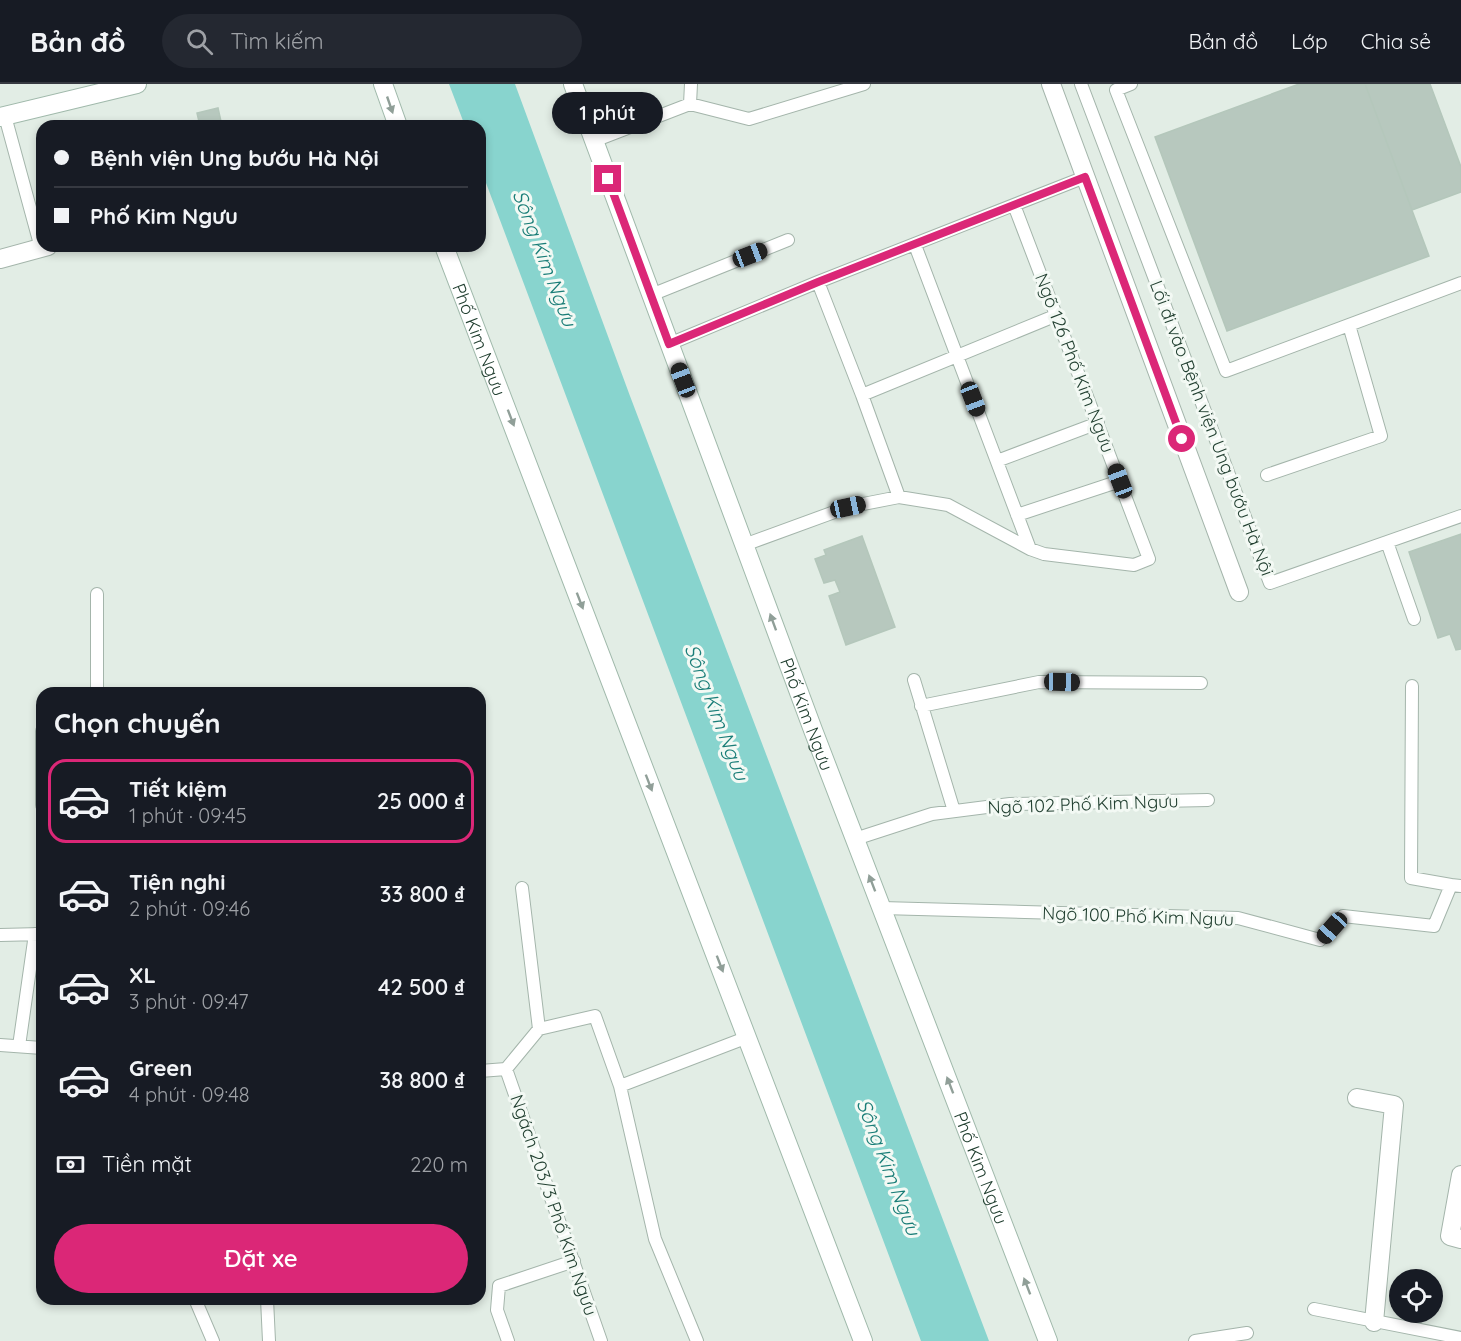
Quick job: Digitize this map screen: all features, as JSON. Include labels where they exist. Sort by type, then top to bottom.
[{"type":"main road","points":[[3,117],[136,84]]},
{"type":"main road","points":[[383,84],[396,120]]},
{"type":"main road","name":"Phố Kim Ngưu","points":[[573,84],[855,839],[1048,1341]]},
{"type":"main road","points":[[1051,84],[1239,592]]},
{"type":"main road","points":[[0,259],[36,249]]},
{"type":"main road","name":"Phố Kim Ngưu","points":[[446,252],[863,1341]]},
{"type":"main road","points":[[1357,1098],[1394,1105],[1374,1322]]},
{"type":"main road","points":[[1461,1175],[1450,1236],[1461,1239]]},
{"type":"lane","points":[[690,104],[691,84]]},
{"type":"lane","points":[[594,141],[690,104],[749,119],[864,84]]},
{"type":"lane","name":"Lối đi vào Bệnh viện Ung bướu Hà Nội","points":[[1081,84],[1270,583],[1461,516]]},
{"type":"lane","points":[[1131,84],[1116,90],[1226,371],[1461,283]]},
{"type":"lane","points":[[3,117],[36,219]]},
{"type":"lane","points":[[669,344],[818,282],[1085,177]]},
{"type":"lane","name":"Ngõ 126 Phố Kim Ngưu","points":[[744,545],[848,507],[898,497],[948,504],[1030,549],[1044,554],[1134,565],[1149,559],[1014,205]]},
{"type":"lane","points":[[651,295],[788,240]]},
{"type":"lane","points":[[915,245],[1030,549]]},
{"type":"lane","points":[[818,282],[862,395],[898,497]]},
{"type":"lane","points":[[862,395],[1057,315]]},
{"type":"lane","points":[[1267,475],[1381,436],[1349,325]]},
{"type":"lane","points":[[997,461],[1098,423]]},
{"type":"lane","points":[[1017,515],[1120,481]]},
{"type":"lane","points":[[1387,542],[1414,619]]},
{"type":"lane","points":[[97,594],[97,687]]},
{"type":"lane","points":[[914,680],[954,811]]},
{"type":"lane","points":[[921,706],[1039,682],[1201,683]]},
{"type":"lane","points":[[1412,686],[1411,878],[1456,886]]},
{"type":"lane","name":"Ngõ 102 Phố Kim Ngưu","points":[[855,839],[932,814],[1010,804],[1208,800]]},
{"type":"lane","name":"Ngõ 100 Phố Kim Ngưu","points":[[882,908],[1238,918],[1320,940],[1343,916],[1434,926],[1456,886]]},
{"type":"lane","points":[[522,888],[539,1029]]},
{"type":"lane","points":[[0,935],[36,934]]},
{"type":"lane","points":[[20,1046],[36,946]]},
{"type":"lane","points":[[486,1071],[506,1069],[539,1029],[595,1016],[620,1086],[655,1239],[697,1341]]},
{"type":"lane","points":[[620,1086],[748,1037]]},
{"type":"lane","points":[[0,1045],[36,1047]]},
{"type":"lane","name":"Ngách 203/3 Phố Kim Ngưu","points":[[506,1069],[602,1341]]},
{"type":"lane","points":[[508,1341],[497,1310],[499,1286],[574,1261]]},
{"type":"lane","points":[[198,1305],[213,1341]]},
{"type":"lane","points":[[267,1305],[269,1341]]},
{"type":"lane","points":[[1314,1309],[1461,1338]]},
{"type":"lane","points":[[1195,1341],[1246,1333]]},
{"type":"water","name":"Sông Kim Ngưu","points":[[449,84],[515,84],[630,396],[989,1341],[921,1341],[486,183],[486,120],[463,120]]},
{"type":"building","points":[[1299,84],[1365,84],[1429,256],[1227,331],[1155,137]]},
{"type":"building","points":[[1365,84],[1430,84],[1461,167],[1461,192],[1412,210]]},
{"type":"building","points":[[218,108],[221,120],[199,120],[197,113]]},
{"type":"building","points":[[1461,534],[1461,649],[1456,650],[1450,634],[1438,638],[1409,552]]},
{"type":"building","points":[[862,536],[895,627],[846,645],[829,596],[840,592],[835,580],[824,583],[815,559],[826,555],[824,550]]},
{"type":"route","points":[[608,179],[669,344],[818,282],[1085,177],[1182,439]]}]
